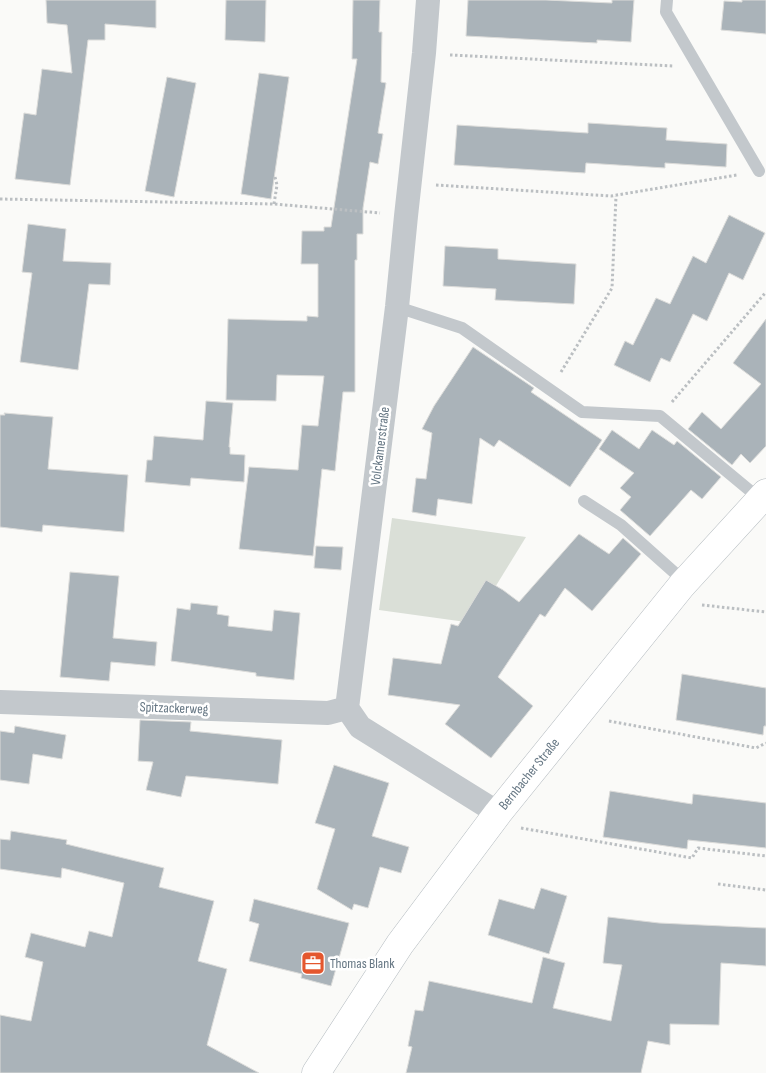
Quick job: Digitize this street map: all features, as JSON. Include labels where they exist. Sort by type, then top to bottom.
[{"type":"street","name":"Volckamerstraße","points":[[347,708],[398,307],[428,0]]},
{"type":"street","name":"Bernbacher Straße","points":[[316,1073],[400,944],[494,818],[667,602],[763,496]]},
{"type":"street","name":"Spitzackerweg","points":[[0,702],[328,713],[347,708]]},
{"type":"street","points":[[347,708],[360,726],[494,818]]},
{"type":"lane","points":[[667,0],[666,12],[759,171]]},
{"type":"lane","points":[[398,307],[462,328],[582,412],[660,416],[763,496]]},
{"type":"lane","points":[[584,501],[621,525],[685,582]]},
{"type":"path","points":[[424,54],[699,67]]},
{"type":"path","points":[[410,184],[616,196],[759,171]]},
{"type":"path","points":[[274,204],[275,177]]},
{"type":"path","points":[[550,390],[612,288],[616,196]]},
{"type":"path","points":[[0,199],[274,204],[406,216]]},
{"type":"path","points":[[660,416],[766,292]]},
{"type":"path","points":[[667,602],[766,612]]},
{"type":"path","points":[[577,714],[756,748],[766,743]]},
{"type":"path","points":[[494,818],[692,858],[698,848],[766,856]]},
{"type":"path","points":[[718,884],[766,890]]},
{"type":"shaded area","points":[[392,518],[526,537],[473,623],[379,610]]},
{"type":"building","points":[[46,0],[156,0],[156,28],[105,24],[105,40],[88,40],[70,185],[15,179],[24,113],[36,115],[42,69],[72,73],[67,25],[47,23]]},
{"type":"building","points":[[226,0],[266,0],[265,42],[225,40]]},
{"type":"building","points":[[353,0],[380,0],[379,32],[382,32],[381,82],[386,83],[378,133],[383,134],[378,164],[370,162],[363,208],[363,234],[357,234],[357,260],[355,260],[355,392],[343,392],[335,471],[322,469],[313,556],[239,549],[249,467],[298,470],[302,425],[318,426],[324,376],[277,375],[276,401],[226,400],[228,319],[307,321],[307,316],[318,317],[318,264],[301,264],[302,231],[324,231],[324,227],[331,227],[357,59],[352,59]]},
{"type":"building","points":[[468,0],[546,0],[612,3],[612,0],[634,0],[631,42],[597,40],[597,43],[466,36]]},
{"type":"building","points":[[742,0],[766,0],[766,34],[721,30],[724,1],[742,2]]},
{"type":"building","points":[[259,73],[289,77],[271,199],[241,194]]},
{"type":"building","points":[[167,77],[196,83],[174,197],[145,191]]},
{"type":"building","points":[[588,123],[667,128],[666,140],[727,144],[726,167],[665,163],[665,168],[586,163],[585,173],[454,165],[457,125],[588,133]]},
{"type":"building","points":[[729,215],[765,233],[743,280],[729,273],[707,321],[693,314],[670,362],[661,358],[650,382],[614,365],[625,341],[633,345],[656,298],[670,304],[693,256],[706,263]]},
{"type":"building","points":[[28,224],[66,229],[63,261],[111,263],[110,285],[89,284],[78,370],[20,362],[32,273],[22,272]]},
{"type":"building","points":[[445,246],[498,249],[498,259],[576,264],[574,304],[495,300],[496,289],[443,286]]},
{"type":"building","points":[[766,319],[766,446],[750,463],[741,454],[732,465],[688,429],[702,412],[721,429],[761,384],[733,363]]},
{"type":"building","points":[[473,347],[534,388],[531,392],[602,440],[570,487],[499,440],[494,447],[480,438],[472,504],[438,499],[436,516],[412,512],[416,478],[426,479],[432,433],[422,429],[434,406]]},
{"type":"building","points":[[206,401],[233,403],[229,447],[230,454],[245,455],[244,482],[191,478],[190,486],[145,482],[147,460],[152,460],[154,436],[203,440]]},
{"type":"building","points":[[4,413],[53,417],[48,469],[128,475],[124,532],[43,525],[42,532],[0,527],[0,415],[5,415]]},
{"type":"building","points":[[612,430],[639,449],[652,430],[674,445],[677,441],[721,477],[702,499],[691,490],[650,536],[620,510],[631,497],[620,488],[634,473],[599,449]]},
{"type":"building","points":[[579,534],[609,554],[623,538],[641,554],[592,611],[565,588],[545,617],[540,614],[498,677],[533,706],[491,758],[445,724],[460,705],[388,695],[393,658],[441,664],[451,624],[458,626],[486,580],[519,602]]},
{"type":"building","points":[[316,546],[343,547],[341,570],[314,568]]},
{"type":"building","points":[[70,572],[119,576],[113,638],[157,642],[155,666],[111,662],[109,681],[60,677]]},
{"type":"building","points":[[191,603],[218,606],[217,614],[229,616],[228,626],[272,631],[274,610],[300,613],[294,680],[256,676],[256,673],[171,661],[177,608],[190,610]]},
{"type":"building","points":[[682,674],[766,688],[766,726],[764,726],[763,735],[676,720]]},
{"type":"building","points":[[140,720],[191,722],[190,731],[282,740],[278,784],[186,776],[181,797],[146,790],[153,762],[138,761]]},
{"type":"building","points":[[15,726],[66,735],[62,759],[33,754],[29,784],[0,780],[0,731],[14,733]]},
{"type":"building","points":[[334,765],[389,783],[372,836],[409,847],[401,873],[380,867],[368,908],[354,904],[352,910],[317,889],[335,829],[315,823]]},
{"type":"building","points":[[610,791],[692,804],[693,794],[766,803],[766,848],[688,840],[687,849],[603,837]]},
{"type":"building","points":[[11,831],[67,840],[66,844],[164,868],[159,887],[214,901],[198,961],[227,969],[207,1045],[259,1073],[0,1073],[0,1015],[31,1021],[43,962],[25,957],[31,933],[85,947],[89,931],[112,937],[124,883],[62,868],[61,878],[0,869],[0,839],[10,840]]},
{"type":"building","points":[[541,888],[567,896],[549,954],[488,935],[499,899],[534,909]]},
{"type":"building","points":[[254,899],[349,923],[331,986],[301,978],[302,974],[249,961],[259,924],[249,921]]},
{"type":"building","points":[[608,917],[659,923],[766,928],[766,966],[721,963],[719,1025],[670,1024],[670,1045],[648,1041],[641,1073],[406,1073],[412,1047],[408,1046],[415,1010],[423,1011],[429,981],[532,1003],[543,957],[565,963],[553,1008],[611,1021],[622,965],[603,963]]},
{"type":"place","name":"Thomas Blank","points":[[313,963]]}]
